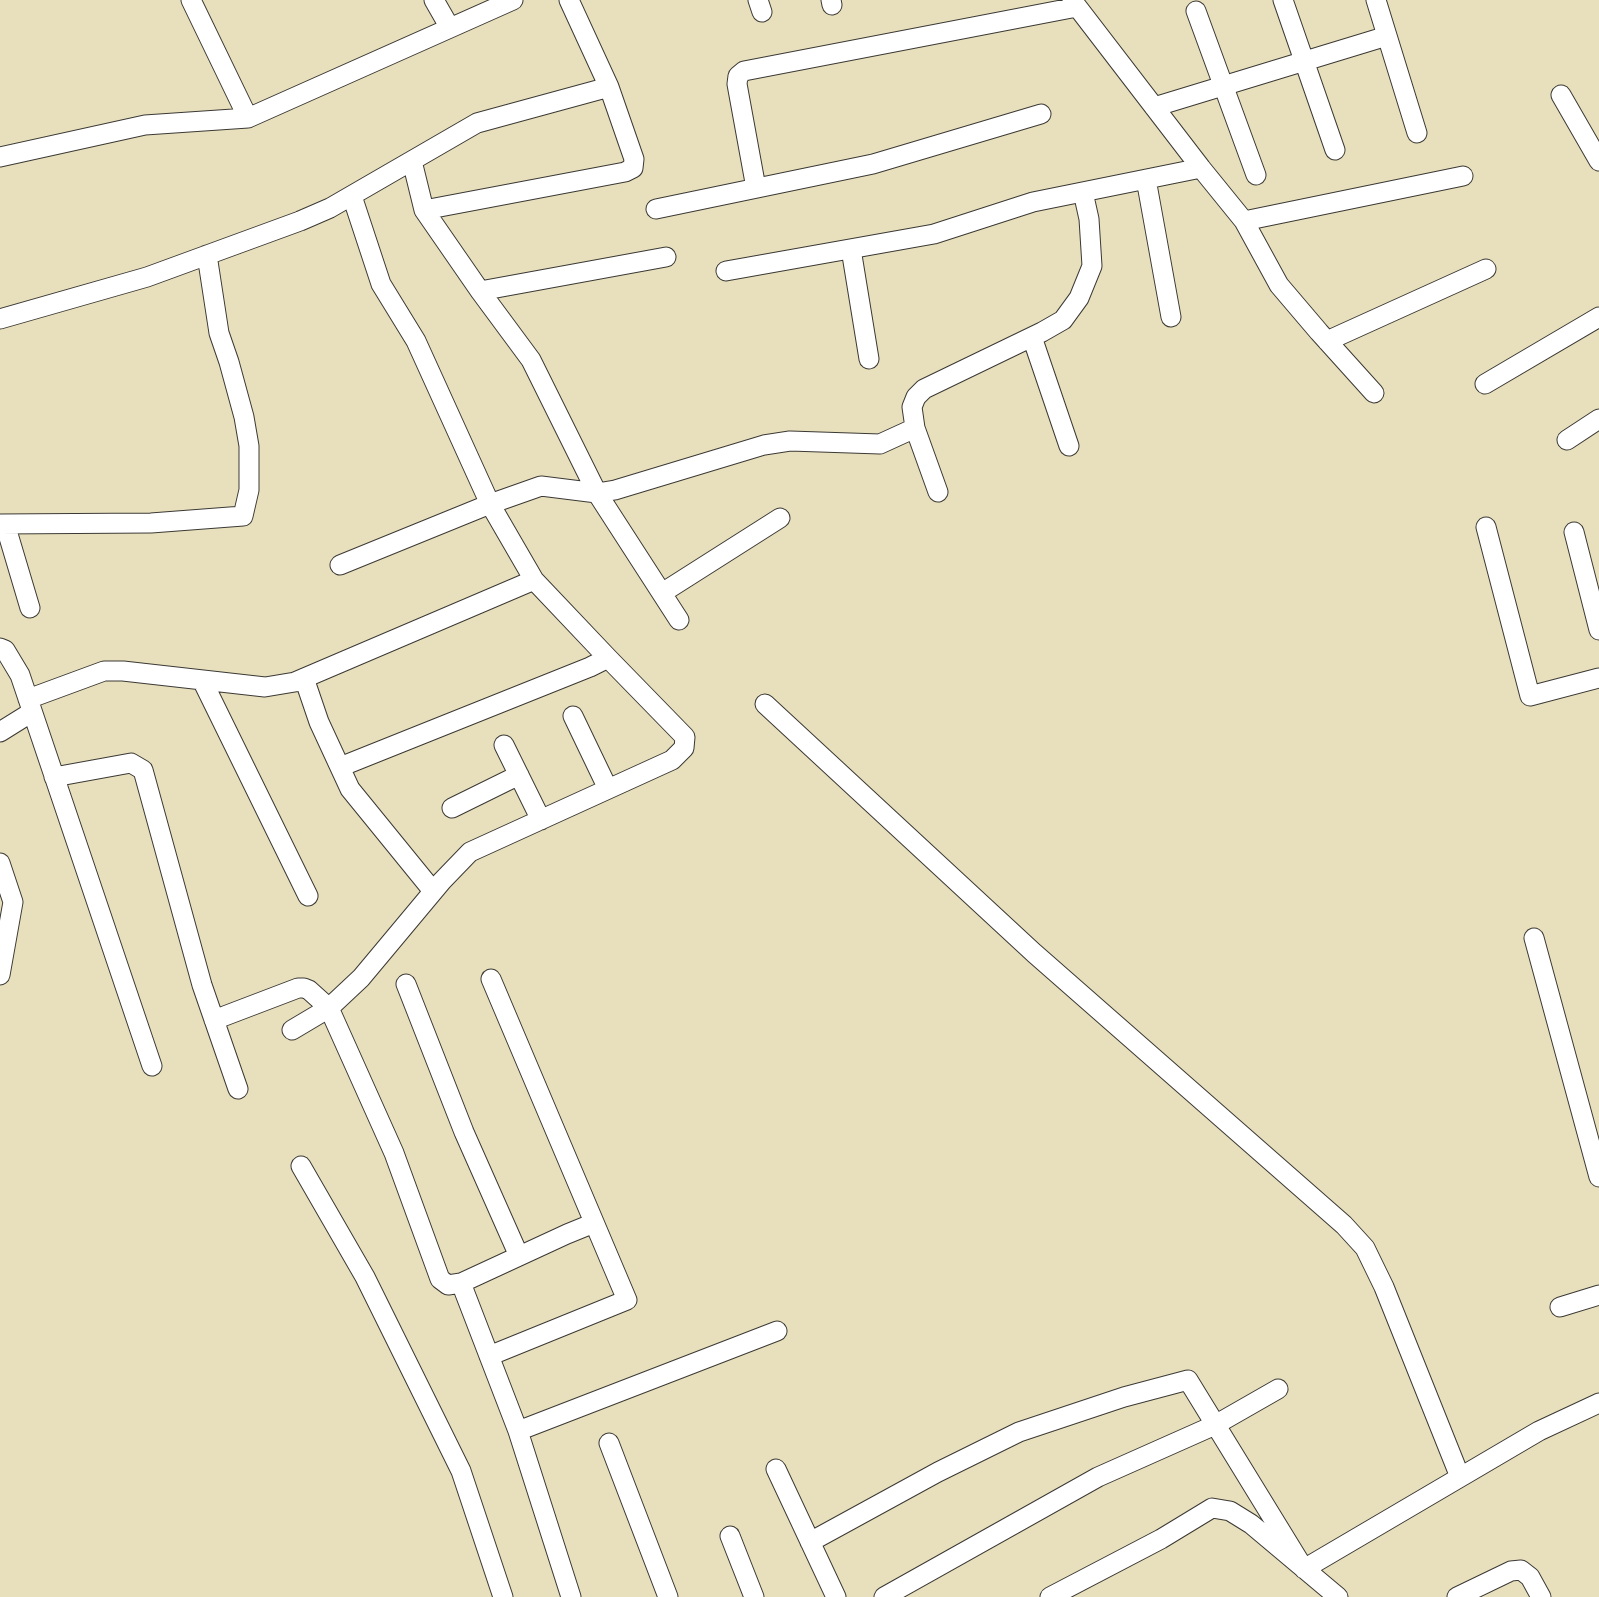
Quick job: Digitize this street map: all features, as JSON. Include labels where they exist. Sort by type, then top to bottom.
[{"type":"street","points":[[191,0],[248,118]]},
{"type":"street","points":[[434,0],[450,28]]},
{"type":"street","points":[[0,157],[145,124],[248,118],[513,0]]},
{"type":"street","points":[[424,210],[625,172],[633,168],[634,159],[609,87],[569,0]]},
{"type":"street","points":[[1282,0],[1335,150]]},
{"type":"street","points":[[1376,0],[1416,133]]},
{"type":"street","points":[[756,188],[737,84],[738,76],[744,71],[1075,3],[1201,168],[1244,221],[1280,285],[1327,341],[1374,393]]},
{"type":"street","points":[[1196,11],[1256,175]]},
{"type":"street","points":[[1154,107],[1387,36]]},
{"type":"street","points":[[0,319],[147,277],[300,221],[330,208],[352,196],[477,123],[609,87]]},
{"type":"street","points":[[1561,95],[1599,161]]},
{"type":"street","points":[[656,209],[873,164],[1041,114]]},
{"type":"street","points":[[412,161],[424,210],[480,291],[531,360],[597,493],[680,620]]},
{"type":"street","points":[[726,271],[934,234],[1033,202],[1201,168]]},
{"type":"street","points":[[1244,221],[1462,176]]},
{"type":"street","points":[[1146,179],[1171,317]]},
{"type":"street","points":[[938,492],[915,428],[912,407],[916,397],[924,389],[1032,338],[1063,320],[1079,298],[1092,266],[1089,219],[1083,192]]},
{"type":"street","points":[[292,1030],[330,1008],[361,978],[433,891],[470,852],[672,760],[684,748],[685,737],[534,580],[490,504],[416,341],[381,284],[352,196]]},
{"type":"street","points":[[851,249],[869,359]]},
{"type":"street","points":[[30,608],[3,524],[151,523],[243,516],[249,490],[249,446],[244,417],[229,362],[218,334],[207,255]]},
{"type":"street","points":[[480,291],[666,257]]},
{"type":"street","points":[[1327,341],[1486,269]]},
{"type":"street","points":[[1485,384],[1599,317]]},
{"type":"street","points":[[1032,338],[1069,446]]},
{"type":"street","points":[[1567,440],[1599,419]]},
{"type":"street","points":[[340,565],[490,504],[541,486],[597,493],[615,490],[764,446],[790,442],[880,444],[915,428]]},
{"type":"street","points":[[662,593],[780,518]]},
{"type":"street","points":[[1486,527],[1530,696],[1599,678]]},
{"type":"street","points":[[1574,532],[1599,630]]},
{"type":"street","points":[[0,732],[30,705],[104,671],[123,671],[265,686],[295,682],[534,580]]},
{"type":"street","points":[[0,648],[5,650],[20,675],[152,1066]]},
{"type":"street","points":[[340,767],[590,667],[608,658]]},
{"type":"street","points":[[304,678],[319,722],[350,788],[433,891]]},
{"type":"street","points":[[202,680],[308,896]]},
{"type":"street","points":[[765,704],[1034,953],[1344,1225],[1365,1248],[1384,1287],[1460,1477]]},
{"type":"street","points":[[573,716],[608,789]]},
{"type":"street","points":[[504,745],[541,820]]},
{"type":"street","points":[[54,777],[131,763],[143,770],[202,985],[238,1089]]},
{"type":"street","points":[[452,808],[519,775]]},
{"type":"street","points":[[0,863],[13,902],[0,975]]},
{"type":"street","points":[[1534,938],[1599,1177]]},
{"type":"street","points":[[489,1356],[627,1300],[491,978]]},
{"type":"street","points":[[406,984],[464,1132],[519,1256]]},
{"type":"street","points":[[214,1020],[298,988],[309,990],[330,1008],[394,1153],[440,1279],[448,1285],[461,1283],[594,1223]]},
{"type":"street","points":[[301,1166],[365,1277],[461,1471],[503,1597]]},
{"type":"street","points":[[461,1283],[518,1430],[571,1597]]},
{"type":"street","points":[[1560,1307],[1599,1296]]},
{"type":"street","points":[[518,1430],[777,1331]]},
{"type":"street","points":[[810,1542],[938,1472],[1019,1432],[1124,1397],[1188,1380],[1304,1569]]},
{"type":"street","points":[[884,1597],[1098,1477],[1215,1425],[1278,1388]]},
{"type":"street","points":[[1304,1569],[1539,1431],[1599,1403]]},
{"type":"street","points":[[609,1443],[668,1597]]},
{"type":"street","points":[[776,1469],[836,1597]]},
{"type":"street","points":[[1050,1597],[1161,1539],[1212,1508],[1230,1511],[1251,1524],[1338,1597]]},
{"type":"street","points":[[730,1536],[754,1597]]},
{"type":"street","points":[[1457,1597],[1510,1571],[1521,1570],[1530,1577],[1541,1597]]}]
